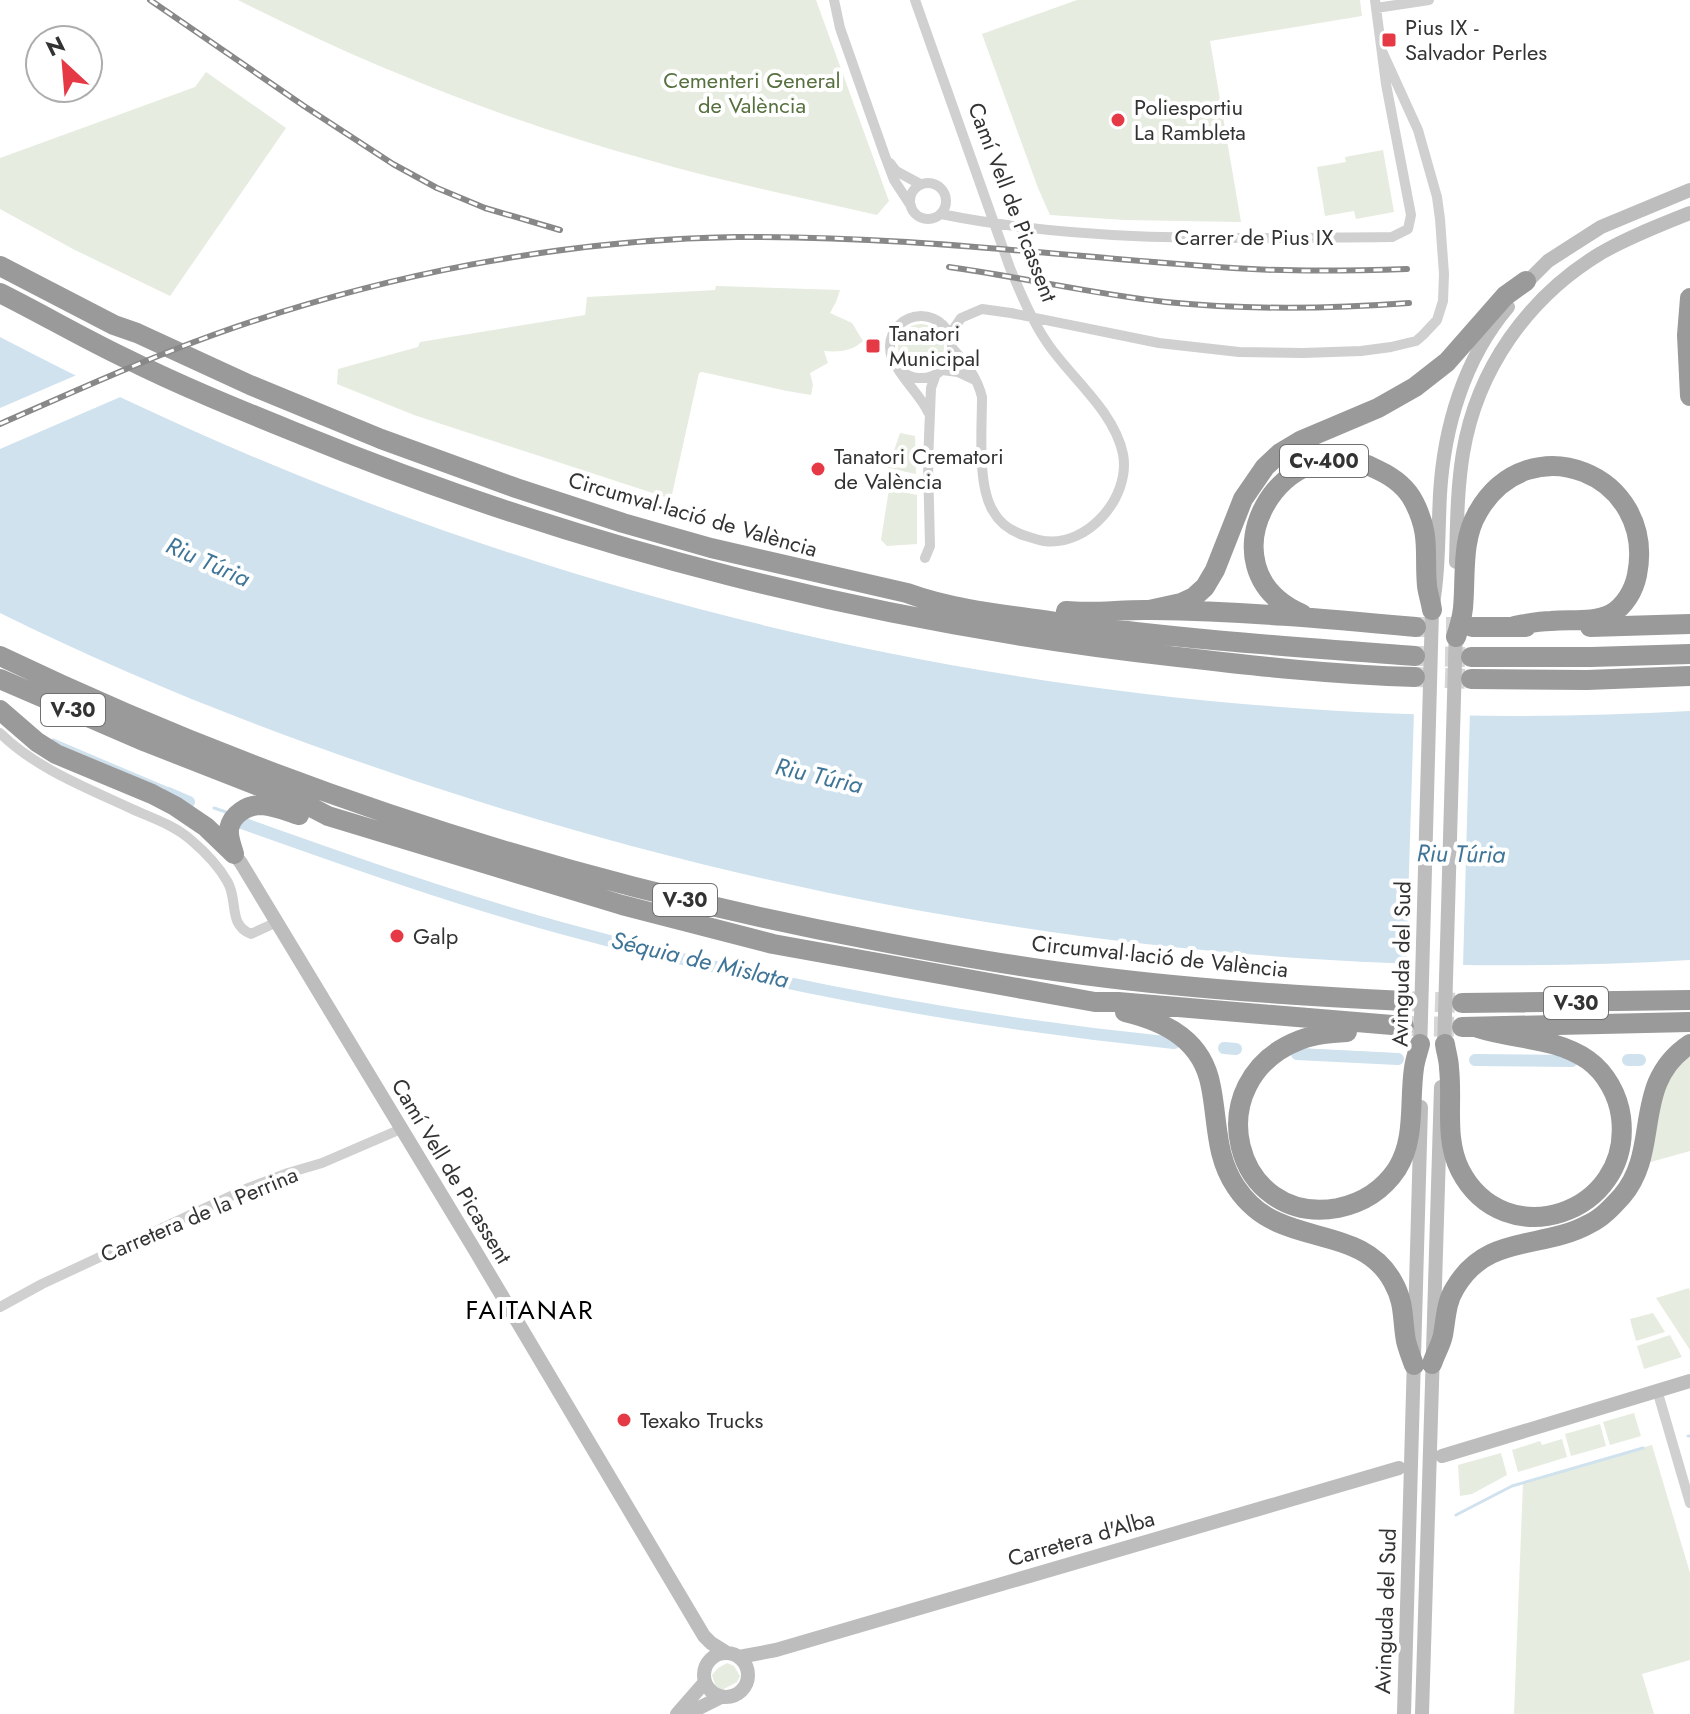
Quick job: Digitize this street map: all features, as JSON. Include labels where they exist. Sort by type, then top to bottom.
[{"type":"highway","name":"Circumval·lació de València","points":[[0,266],[114,325],[367,433],[516,488],[711,548],[926,600],[1013,616],[1127,632],[1415,656]]},
{"type":"highway","points":[[1149,610],[1181,603],[1205,587],[1215,570],[1243,499],[1259,474],[1280,453],[1300,441],[1378,408],[1415,387],[1447,362],[1505,296],[1526,281]]},
{"type":"highway","name":"Circumval·lació de València","points":[[0,293],[126,359],[240,410],[362,460],[508,513],[613,545],[818,596],[1009,634],[1122,651],[1270,667],[1415,677]]},
{"type":"highway","points":[[1690,298],[1687,335],[1690,396]]},
{"type":"highway","points":[[114,325],[133,341],[434,475],[617,538],[636,550]]},
{"type":"highway","name":"Cv-400","points":[[1309,617],[1288,608],[1264,585],[1257,570],[1254,539],[1258,518],[1278,486],[1292,474],[1326,461],[1367,464],[1399,483],[1413,499],[1427,537],[1427,587],[1432,610]]},
{"type":"highway","points":[[1514,626],[1592,620],[1609,615],[1620,608],[1629,596],[1640,559],[1632,517],[1622,499],[1607,485],[1588,473],[1565,467],[1534,467],[1512,476],[1488,497],[1477,513],[1468,540],[1461,622],[1514,626],[1550,627],[1690,624]]},
{"type":"highway","points":[[907,593],[928,591],[1015,606],[1089,613],[1149,610],[1309,617],[1416,627]]},
{"type":"highway","points":[[1471,657],[1690,654]]},
{"type":"highway","name":"Circumval·lació de València","points":[[0,656],[147,723],[310,786],[420,825],[627,886],[773,921],[932,952],[1068,973],[1311,997],[1405,1001]]},
{"type":"highway","points":[[0,667],[67,702],[127,728],[146,742]]},
{"type":"highway","points":[[1471,679],[1587,680],[1690,676]]},
{"type":"highway","name":"V-30","points":[[0,679],[328,816],[622,905],[773,944],[1095,1002],[1399,1026],[1302,1038],[1270,1056],[1246,1085],[1239,1104],[1237,1124],[1241,1148],[1252,1173],[1268,1191],[1303,1208],[1324,1210],[1346,1206],[1367,1198],[1392,1176],[1406,1147],[1418,1068]]},
{"type":"highway","points":[[0,710],[56,754],[175,806],[206,827],[234,854]]},
{"type":"highway","points":[[234,854],[229,829],[238,813],[248,807],[259,805],[301,816],[328,816]]},
{"type":"highway","name":"V-30","points":[[1462,1003],[1690,1000]]},
{"type":"highway","points":[[1095,1002],[1165,1025],[1198,1053],[1207,1068],[1221,1158],[1238,1190],[1263,1214],[1278,1222],[1359,1248],[1383,1268],[1399,1295],[1406,1341],[1423,1364],[1443,1336],[1452,1292],[1475,1263],[1504,1247],[1573,1232],[1590,1224],[1626,1191],[1641,1159],[1650,1104],[1661,1073],[1690,1044]]},
{"type":"highway","name":"V-30","points":[[1445,1070],[1453,1150],[1460,1170],[1472,1187],[1486,1201],[1503,1211],[1541,1217],[1563,1213],[1581,1205],[1600,1190],[1612,1173],[1620,1152],[1622,1131],[1620,1108],[1613,1089],[1589,1061],[1566,1048],[1539,1039],[1470,1028],[1690,1022]]},
{"type":"highway","points":[[1418,1068],[1420,1044]]},
{"type":"highway","points":[[1445,1044],[1445,1070]]},
{"type":"main road","name":"Avinguda del Sud","points":[[1420,1044],[1432,610],[1442,471],[1454,407],[1489,332],[1526,281],[1548,261],[1601,227],[1690,190]]},
{"type":"main road","name":"Avinguda del Sud","points":[[1445,1044],[1461,622],[1459,493],[1463,451],[1479,394],[1499,354],[1527,314],[1564,278],[1603,252],[1690,213]]},
{"type":"main road","name":"Camí Vell de Picassent","points":[[234,854],[704,1636],[738,1659]]},
{"type":"main road","name":"Avinguda del Sud","points":[[1418,1068],[1423,1364],[1422,1714]]},
{"type":"main road","name":"Avinguda del Sud","points":[[1404,1714],[1423,1364],[1445,1070]]},
{"type":"main road","points":[[1442,1456],[1690,1381]]},
{"type":"main road","name":"Carretera d'Alba","points":[[738,1659],[763,1656],[1399,1468]]},
{"type":"main road","name":"Camí Vell de Picassent","points":[[704,1636],[706,1665]]},
{"type":"main road","points":[[687,1714],[704,1704],[741,1691],[747,1681],[738,1659],[715,1656],[706,1665],[704,1671],[708,1689],[721,1697]]},
{"type":"main road","points":[[677,1714],[705,1682]]},
{"type":"street","points":[[834,0],[840,28],[894,180],[911,206],[918,216],[924,218],[941,214],[946,204],[945,193],[932,182],[920,184],[910,196],[911,206]]},
{"type":"street","name":"Camí Vell de Picassent","points":[[915,0],[1010,268],[1029,311],[1048,344],[1113,427],[1124,457],[1120,488],[1103,516],[1090,528],[1063,540],[1045,541],[1016,533],[993,512],[983,481],[982,397],[968,366],[952,348]]},
{"type":"street","points":[[1376,4],[1429,0]]},
{"type":"street","name":"Carrer de Pius IX","points":[[941,214],[1032,229],[1175,238],[1392,237],[1408,229],[1411,215],[1391,111],[1376,4]]},
{"type":"street","points":[[950,334],[961,318],[982,309],[1159,343],[1239,352],[1361,351],[1416,341],[1431,328],[1441,311],[1444,293],[1443,245],[1437,197],[1424,148],[1382,51]]},
{"type":"street","name":"Carrer de Pius IX","points":[[1391,111],[1395,80]]},
{"type":"street","points":[[885,156],[896,171],[920,184]]},
{"type":"street","name":"Carrer de Pius IX","points":[[946,198],[979,222]]},
{"type":"street","points":[[925,558],[930,546],[928,462],[930,417],[931,388],[951,356],[952,348],[950,334],[940,321],[915,316],[906,319],[893,332],[890,350],[897,367],[925,405],[930,417]]},
{"type":"street","points":[[897,367],[919,378],[939,372],[958,372],[976,380]]},
{"type":"street","points":[[0,733],[17,750],[51,771],[159,820],[185,836],[227,881],[233,893],[237,923],[245,931],[251,934],[277,922]]},
{"type":"street","name":"Carretera de la Perrina","points":[[0,1307],[42,1284],[246,1189],[322,1163],[401,1129]]},
{"type":"street","points":[[1657,1390],[1690,1503]]},
{"type":"green space","name":"Cementeri General de València","points":[[238,0],[816,0],[889,201],[877,215],[708,176],[599,146],[493,111],[389,70]]},
{"type":"green space","name":"Poliesportiu La Rambleta","points":[[1077,0],[1360,0],[1362,16],[1210,41],[1241,222],[1125,220],[1050,215],[982,34]]},
{"type":"green space","points":[[206,72],[286,128],[170,296],[0,209],[0,158],[195,87]]},
{"type":"green space","points":[[1383,150],[1394,212],[1356,219],[1354,211],[1325,216],[1317,167],[1346,162],[1345,157]]},
{"type":"green space","points":[[716,286],[840,290],[830,313],[852,323],[863,341],[845,350],[824,351],[828,363],[810,373],[813,385],[811,395],[699,373],[671,499],[414,415],[337,384],[338,369],[418,347],[420,342],[585,315],[587,297],[715,290]]},
{"type":"green space","points":[[921,324],[930,325],[937,331],[943,338],[943,356],[937,363],[930,369],[921,370],[912,369],[905,363],[899,356],[898,347],[899,338],[905,331],[912,325]]},
{"type":"green space","points":[[900,433],[915,436],[916,474],[888,468]]},
{"type":"green space","points":[[889,489],[917,495],[917,544],[887,546],[881,540]]},
{"type":"green space","points":[[1690,1053],[1690,1151],[1647,1163],[1662,1088]]},
{"type":"green space","points":[[1689,1288],[1690,1291],[1690,1350],[1656,1298]]},
{"type":"green space","points":[[1653,1313],[1665,1332],[1636,1341],[1630,1319]]},
{"type":"green space","points":[[1670,1335],[1682,1357],[1644,1369],[1637,1346]]},
{"type":"green space","points":[[1634,1413],[1641,1436],[1610,1445],[1603,1422]]},
{"type":"green space","points":[[1600,1424],[1606,1446],[1571,1456],[1565,1434]]},
{"type":"green space","points":[[1562,1439],[1567,1457],[1518,1472],[1512,1450],[1540,1441],[1542,1445]]},
{"type":"green space","points":[[1652,1445],[1690,1573],[1690,1660],[1642,1674],[1654,1714],[1514,1714],[1523,1483]]},
{"type":"green space","points":[[1501,1453],[1507,1475],[1472,1494],[1460,1496],[1458,1465]]},
{"type":"green space","points":[[727,1663],[734,1666],[740,1676],[737,1682],[722,1690],[716,1687],[712,1675]]},
{"type":"water","name":"Riu Túria","points":[[0,337],[197,433],[400,515],[608,584],[820,638],[1035,679],[1252,705],[1471,716],[1690,711],[1690,960],[1525,965],[1360,962],[1195,949],[1030,929],[867,901],[705,865],[546,822],[290,737],[143,679],[0,613]]},
{"type":"pier","points":[[79,374],[125,395],[0,449],[0,408]]},
{"type":"pier","points":[[1414,710],[1470,710],[1463,968],[1406,968]]},
{"type":"waterway","points":[[53,740],[190,798]]},
{"type":"waterway","name":"Séquia de Mislata","points":[[168,793],[189,802]]},
{"type":"waterway","points":[[214,808],[229,813]]},
{"type":"waterway","name":"Séquia de Mislata","points":[[243,819],[454,892],[718,964],[808,984],[988,1016],[1169,1039]]},
{"type":"waterway","name":"Séquia de Mislata","points":[[239,822],[480,904],[712,966],[942,1012],[1174,1043]]},
{"type":"waterway","points":[[1225,1044],[1237,1045]]},
{"type":"waterway","name":"Séquia de Mislata","points":[[1224,1048],[1236,1049]]},
{"type":"waterway","points":[[1305,1050],[1399,1055]]},
{"type":"waterway","name":"Séquia de Mislata","points":[[1297,1054],[1398,1059]]},
{"type":"waterway","name":"Séquia de Mislata","points":[[1627,1057],[1640,1057]]},
{"type":"waterway","name":"Séquia de Mislata","points":[[1475,1058],[1566,1058]]},
{"type":"waterway","name":"Séquia de Mislata","points":[[1475,1060],[1572,1061]]},
{"type":"waterway","name":"Séquia de Mislata","points":[[1628,1060],[1640,1060]]},
{"type":"waterway","points":[[1456,1515],[1512,1486],[1643,1448]]},
{"type":"tunnel","points":[[1416,627],[1472,627]]},
{"type":"tunnel","points":[[1415,656],[1471,657]]},
{"type":"tunnel","points":[[1415,677],[1471,679]]},
{"type":"tunnel","points":[[1405,1001],[1462,1003]]},
{"type":"tunnel","points":[[1404,1026],[1462,1027]]},
{"type":"railway","points":[[150,0],[393,164],[437,188],[485,208],[560,230]]},
{"type":"railway","points":[[0,424],[213,335],[340,295],[471,265],[603,245],[736,237],[798,237],[923,243],[1255,269],[1407,269]]},
{"type":"railway","points":[[949,267],[1111,295],[1196,305],[1287,308],[1409,303]]},
{"type":"place","name":"Pius IX - Salvador Perles","points":[[1389,40]]},
{"type":"place","name":"Poliesportiu La Rambleta","points":[[1118,120]]},
{"type":"place","name":"Tanatori Municipal","points":[[873,346]]},
{"type":"place","name":"Tanatori Crematori de València","points":[[818,469]]},
{"type":"place","name":"Galp","points":[[397,936]]},
{"type":"place","name":"Texako Trucks","points":[[624,1420]]},
{"type":"district","name":"FAITANAR","points":[[530,1310]]}]
